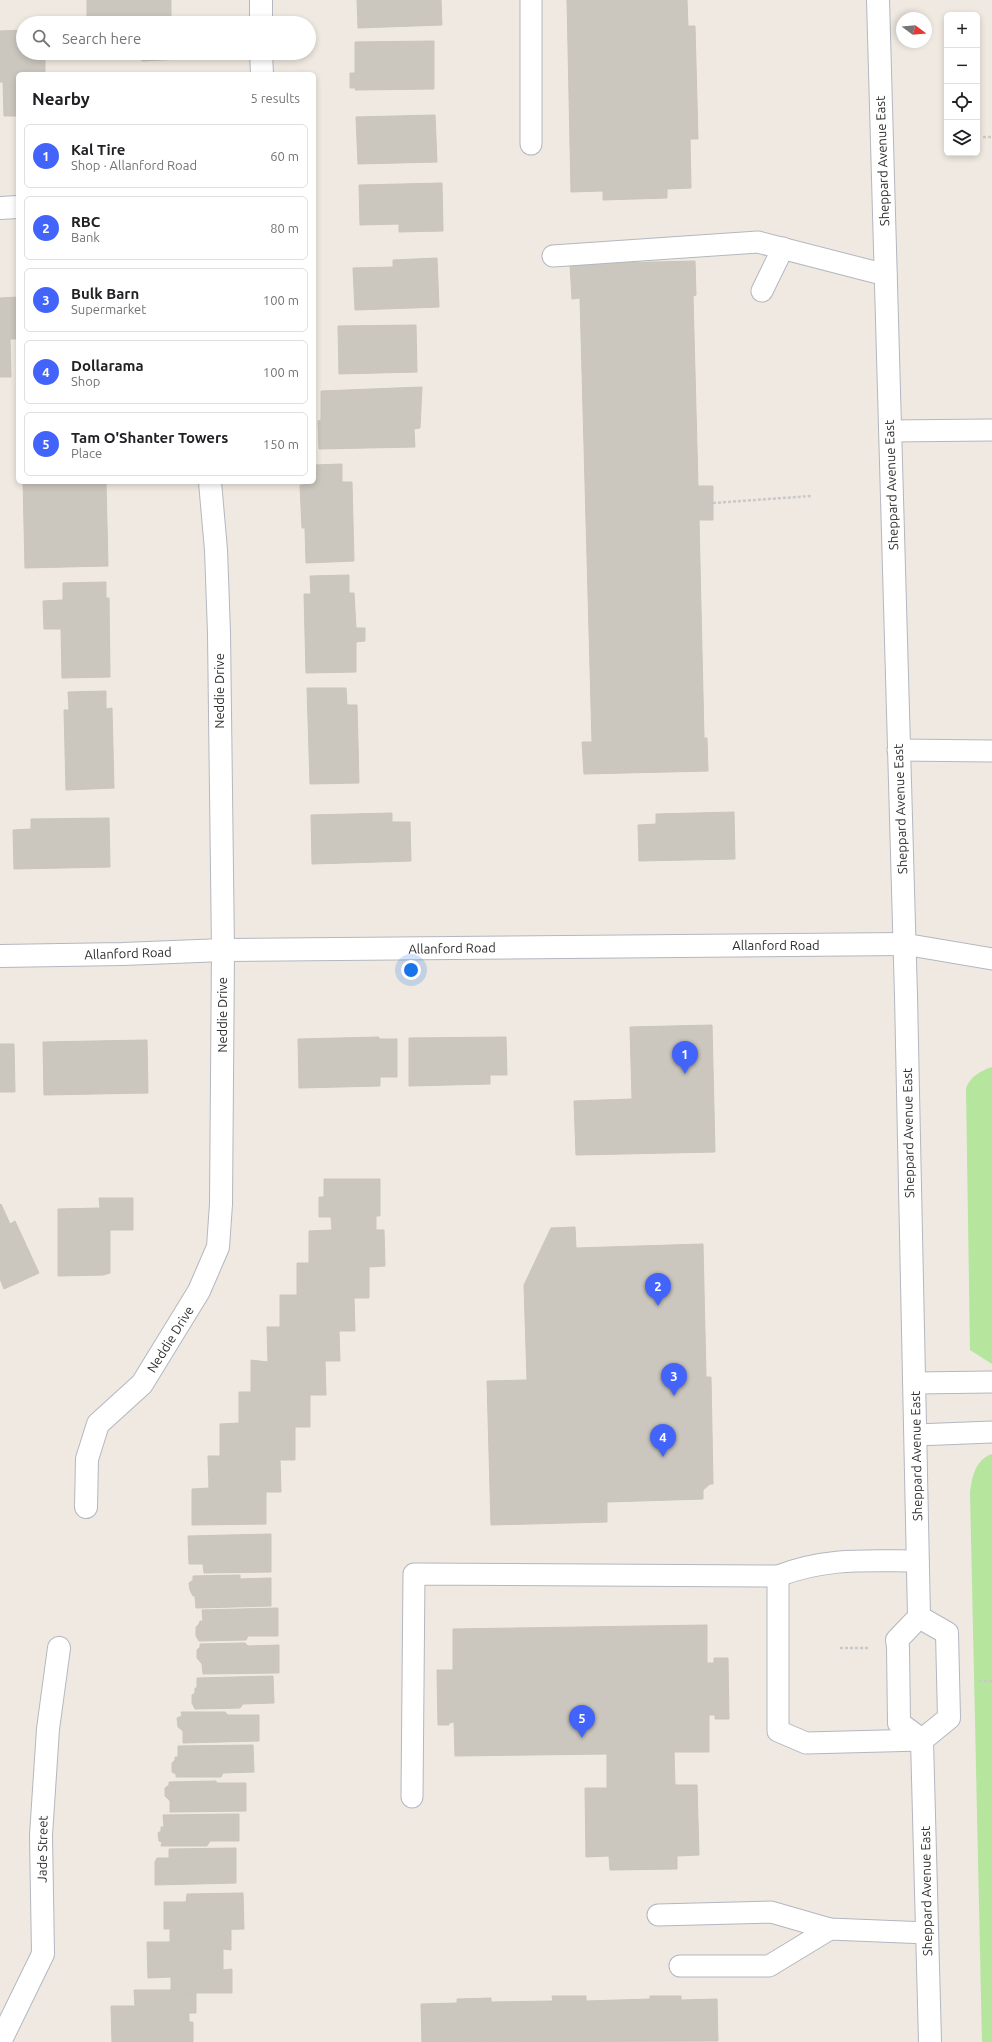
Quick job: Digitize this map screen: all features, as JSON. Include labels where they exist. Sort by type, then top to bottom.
[{"type":"street","points":[[261,0],[261,16]]},
{"type":"street","name":"Sheppard Avenue East","points":[[878,0],[904,944],[919,1617]]},
{"type":"street","points":[[262,60],[262,72]]},
{"type":"street","points":[[0,208],[16,208]]},
{"type":"street","name":"Neddie Drive","points":[[86,1507],[87,1459],[98,1424],[142,1384],[199,1291],[218,1247],[221,1204],[223,950],[216,550],[210,484]]},
{"type":"street","name":"Allanford Road","points":[[0,956],[123,954],[223,950],[904,944]]},
{"type":"street","points":[[919,1617],[946,1633],[949,1718],[922,1740],[899,1723],[897,1640],[919,1617]]},
{"type":"street","name":"Jade Street","points":[[0,2042],[43,1954],[41,1836],[48,1729],[59,1648]]},
{"type":"street","name":"Sheppard Avenue East","points":[[922,1740],[930,2042]]},
{"type":"lane","points":[[531,0],[531,144]]},
{"type":"lane","points":[[554,256],[758,242],[886,276]]},
{"type":"lane","points":[[762,291],[783,248]]},
{"type":"lane","points":[[890,431],[992,430]]},
{"type":"lane","points":[[898,750],[992,751]]},
{"type":"lane","points":[[904,944],[992,959]]},
{"type":"lane","points":[[914,1383],[992,1382]]},
{"type":"lane","points":[[916,1435],[992,1432]]},
{"type":"lane","points":[[412,1797],[414,1574],[778,1576],[802,1567],[838,1561],[918,1561]]},
{"type":"lane","points":[[778,1576],[778,1731],[806,1743],[922,1740]]},
{"type":"lane","points":[[658,1915],[771,1912],[830,1929],[927,1932]]},
{"type":"lane","points":[[680,1966],[769,1966],[830,1929]]},
{"type":"path","points":[[983,137],[992,137]]},
{"type":"path","points":[[713,503],[812,496]]},
{"type":"path","points":[[840,1648],[871,1648]]},
{"type":"path","points":[[976,1681],[992,1681]]},
{"type":"green space","points":[[992,1067],[992,1364],[970,1350],[966,1088],[976,1075],[983,1070]]},
{"type":"green space","points":[[992,1454],[992,2042],[982,2042],[970,1492],[975,1470],[982,1460]]},
{"type":"building","points":[[87,0],[171,0],[171,16],[87,16]]},
{"type":"building","points":[[357,0],[441,0],[442,25],[358,28]]},
{"type":"building","points":[[567,0],[687,0],[688,26],[695,26],[698,139],[690,139],[691,188],[667,189],[667,198],[603,200],[603,191],[571,192]]},
{"type":"building","points":[[16,30],[16,60],[45,60],[45,72],[16,72],[16,116],[4,116],[3,82],[0,82],[0,31]]},
{"type":"building","points":[[434,41],[434,89],[355,90],[356,88],[350,88],[350,73],[355,73],[355,42]]},
{"type":"building","points":[[435,115],[437,162],[358,164],[356,117]]},
{"type":"building","points":[[442,183],[443,231],[399,232],[399,224],[360,225],[359,185]]},
{"type":"building","points":[[437,258],[439,307],[355,310],[353,268],[393,267],[393,260]]},
{"type":"building","points":[[695,261],[696,295],[693,296],[698,486],[713,486],[713,520],[699,520],[704,738],[707,738],[708,771],[584,774],[582,742],[592,742],[580,298],[572,299],[570,264]]},
{"type":"building","points":[[16,297],[16,339],[10,339],[11,377],[0,377],[0,298]]},
{"type":"building","points":[[416,325],[417,372],[339,374],[338,326]]},
{"type":"building","points":[[422,387],[420,428],[414,429],[415,447],[319,449],[318,421],[321,420],[321,391]]},
{"type":"building","points":[[342,464],[342,482],[352,482],[354,561],[306,563],[305,528],[302,528],[300,485],[316,484],[316,465]]},
{"type":"building","points":[[23,484],[106,484],[108,566],[25,568]]},
{"type":"building","points":[[349,575],[349,593],[354,593],[356,628],[365,628],[365,641],[356,642],[356,672],[306,673],[304,594],[311,594],[310,576]]},
{"type":"building","points":[[106,582],[106,598],[109,598],[110,677],[62,678],[61,629],[44,629],[43,601],[63,600],[63,583]]},
{"type":"building","points":[[307,688],[346,688],[347,705],[357,705],[359,783],[310,784]]},
{"type":"building","points":[[106,691],[106,709],[112,708],[114,788],[66,790],[64,710],[69,710],[68,692]]},
{"type":"building","points":[[734,812],[735,859],[639,861],[638,825],[656,824],[656,814]]},
{"type":"building","points":[[392,813],[392,822],[410,822],[411,861],[312,864],[311,815]]},
{"type":"building","points":[[109,818],[110,867],[14,869],[13,830],[31,829],[31,819]]},
{"type":"building","points":[[712,1025],[715,1152],[576,1155],[574,1101],[632,1099],[630,1027]]},
{"type":"building","points":[[379,1037],[379,1039],[397,1039],[397,1077],[380,1077],[380,1086],[299,1088],[298,1039]]},
{"type":"building","points":[[506,1037],[507,1075],[490,1075],[490,1084],[409,1086],[409,1038]]},
{"type":"building","points":[[147,1040],[148,1093],[44,1095],[43,1042]]},
{"type":"building","points":[[0,1044],[14,1044],[15,1092],[0,1092]]},
{"type":"building","points":[[324,1179],[380,1179],[380,1216],[376,1216],[376,1230],[384,1230],[385,1266],[369,1267],[369,1298],[354,1298],[355,1331],[339,1331],[340,1361],[325,1361],[326,1395],[310,1395],[310,1427],[295,1427],[295,1460],[280,1460],[281,1492],[266,1492],[266,1524],[192,1525],[192,1489],[209,1488],[208,1456],[220,1456],[220,1424],[239,1423],[239,1392],[251,1392],[251,1360],[268,1362],[267,1327],[280,1327],[280,1295],[297,1295],[297,1263],[309,1263],[309,1231],[332,1230],[331,1217],[319,1217],[319,1197],[324,1197]]},
{"type":"building","points":[[99,1198],[133,1198],[133,1230],[110,1230],[110,1273],[103,1275],[58,1276],[58,1209],[100,1208]]},
{"type":"building","points":[[1,1204],[10,1224],[15,1221],[39,1273],[4,1289],[0,1279]]},
{"type":"building","points":[[575,1227],[576,1248],[703,1244],[706,1377],[711,1377],[713,1484],[710,1484],[703,1490],[703,1499],[607,1502],[607,1522],[491,1525],[487,1381],[527,1380],[524,1285],[551,1228]]},
{"type":"building","points":[[271,1534],[271,1572],[204,1573],[203,1564],[189,1564],[188,1536]]},
{"type":"building","points":[[240,1575],[240,1579],[271,1578],[271,1606],[196,1608],[195,1596],[193,1596],[190,1590],[189,1583],[193,1580],[193,1576]]},
{"type":"building","points":[[278,1608],[278,1636],[248,1636],[246,1640],[199,1641],[196,1636],[196,1627],[200,1621],[203,1621],[202,1610]]},
{"type":"building","points":[[707,1625],[707,1663],[714,1663],[714,1658],[728,1658],[729,1719],[715,1719],[715,1715],[709,1715],[709,1752],[674,1752],[675,1785],[697,1785],[699,1855],[677,1856],[677,1869],[610,1870],[609,1856],[586,1857],[585,1788],[607,1788],[607,1754],[455,1756],[454,1722],[449,1723],[449,1725],[438,1725],[437,1670],[453,1670],[453,1629]]},
{"type":"building","points":[[245,1643],[248,1646],[279,1645],[279,1673],[203,1674],[202,1664],[197,1658],[197,1650],[200,1647],[200,1644]]},
{"type":"building","points":[[273,1676],[274,1703],[243,1704],[240,1708],[195,1709],[192,1703],[192,1695],[195,1693],[195,1688],[197,1688],[197,1678]]},
{"type":"building","points":[[181,1712],[225,1712],[228,1715],[259,1715],[259,1741],[183,1743],[183,1731],[178,1727],[177,1718],[182,1716]]},
{"type":"building","points":[[253,1745],[254,1772],[223,1773],[221,1777],[176,1777],[176,1774],[172,1772],[172,1763],[175,1760],[175,1757],[178,1757],[178,1746]]},
{"type":"building","points":[[216,1781],[217,1783],[246,1783],[246,1811],[170,1812],[170,1801],[165,1796],[165,1788],[169,1785],[169,1782]]},
{"type":"building","points":[[239,1814],[239,1841],[210,1841],[207,1846],[161,1846],[162,1842],[159,1841],[158,1833],[161,1831],[161,1827],[164,1827],[163,1815]]},
{"type":"building","points":[[236,1848],[236,1883],[155,1885],[155,1862],[157,1858],[169,1858],[169,1849]]},
{"type":"building","points":[[243,1893],[244,1929],[207,1930],[207,1926],[170,1926],[169,1929],[164,1929],[164,1902],[186,1902],[187,1894]]},
{"type":"building","points":[[170,1926],[207,1926],[207,1930],[231,1930],[231,1950],[223,1949],[223,1970],[232,1969],[232,1993],[184,1993],[185,1990],[171,1990],[171,1977],[148,1978],[147,1942],[170,1942]]},
{"type":"building","points":[[134,1990],[185,1990],[184,1993],[196,1993],[196,2013],[189,2013],[189,2022],[193,2022],[193,2042],[112,2042],[111,2006],[135,2006]]},
{"type":"building","points":[[552,1996],[586,1996],[586,2001],[650,1999],[650,1996],[681,1996],[681,2000],[717,1999],[718,2041],[422,2042],[421,2004],[457,2003],[457,1999],[491,1998],[491,2002],[553,2001]]},
{"type":"place","name":"Kal Tire","points":[[685,1074]]},
{"type":"place","name":"RBC","points":[[658,1306]]},
{"type":"place","name":"Bulk Barn","points":[[674,1396]]},
{"type":"place","name":"Dollarama","points":[[663,1457]]},
{"type":"place","name":"Tam O'Shanter Towers","points":[[582,1738]]}]
